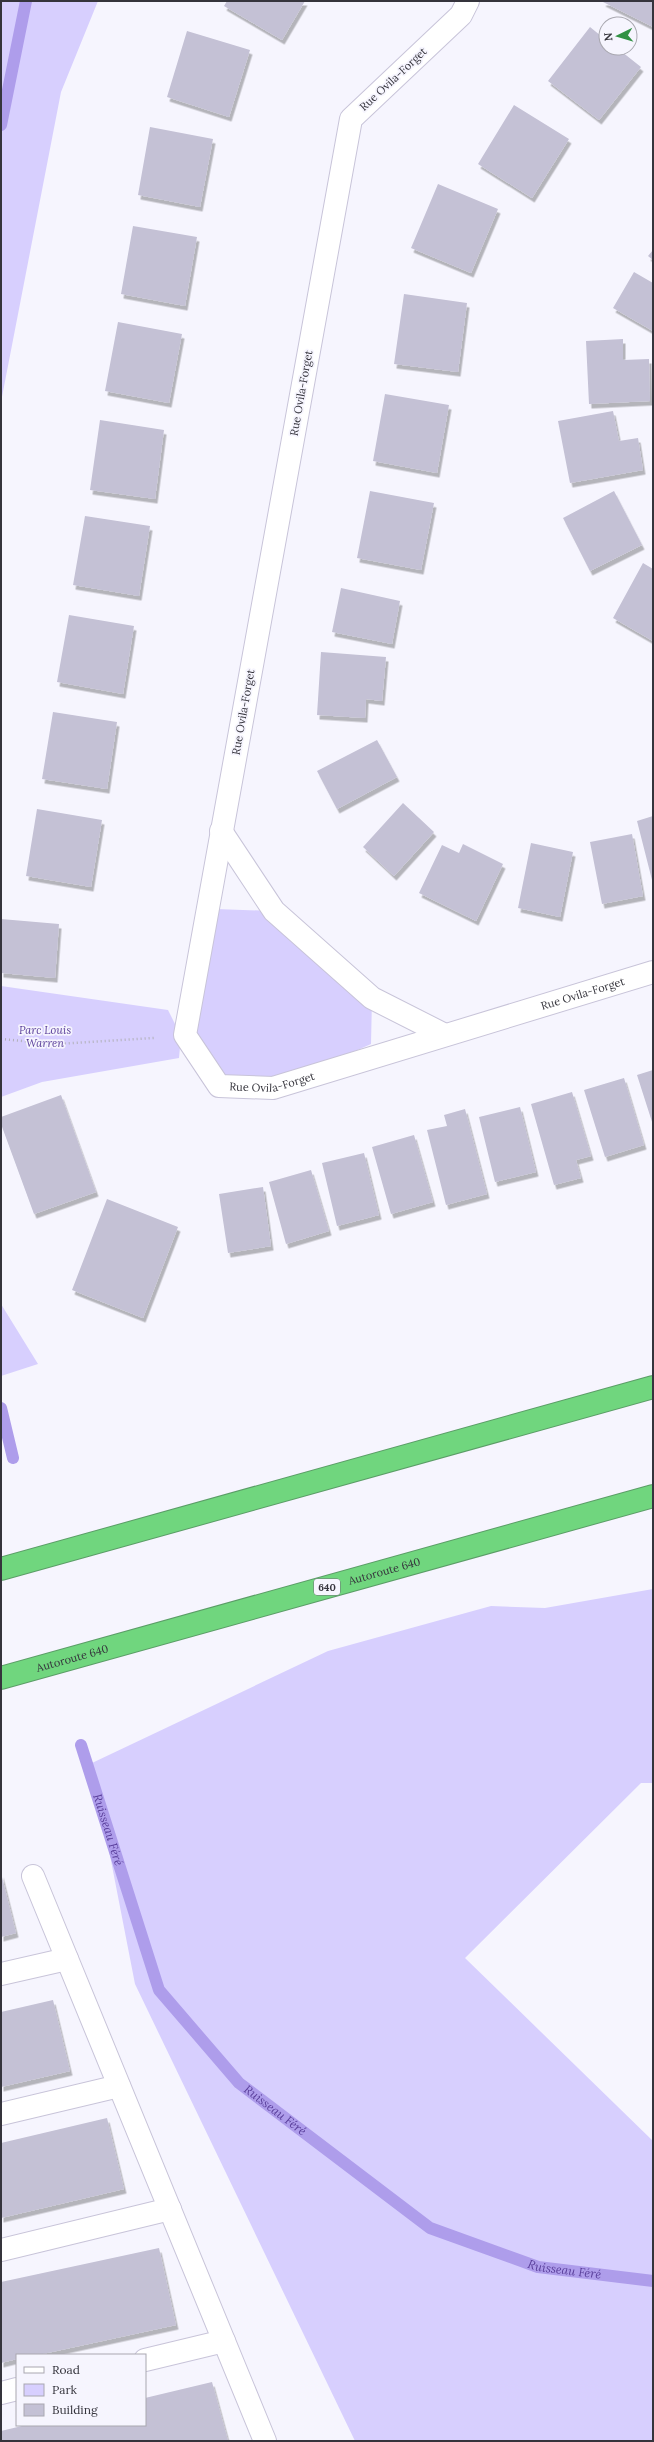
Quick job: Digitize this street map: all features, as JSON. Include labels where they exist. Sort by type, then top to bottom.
[{"type":"highway","points":[[1,1569],[653,1387]]},
{"type":"highway","name":"Autoroute 640","points":[[1,1678],[653,1496]]},
{"type":"street","name":"Rue Ovila-Forget","points":[[468,1],[461,15],[351,119],[185,1035],[219,1086],[272,1088],[443,1034],[653,972]]},
{"type":"street","points":[[221,831],[274,911],[372,998],[443,1034]]},
{"type":"street","points":[[33,1876],[265,2441]]},
{"type":"street","points":[[1,1974],[66,1959]]},
{"type":"street","points":[[1,2114],[119,2086]]},
{"type":"street","points":[[1,2250],[170,2209]]},
{"type":"street","points":[[146,2360],[224,2341]]},
{"type":"street","points":[[1,2393],[16,2389]]},
{"type":"path","points":[[1,1039],[56,1044],[158,1038]]},
{"type":"green space","points":[[1,1],[98,1],[61,92],[1,402]]},
{"type":"green space","points":[[216,909],[274,911],[372,998],[371,1044],[273,1088],[219,1086],[185,1035]]},
{"type":"green space","name":"Parc Louis Warren","points":[[1,986],[168,1010],[181,1036],[179,1058],[42,1082],[1,1097]]},
{"type":"green space","points":[[1,1304],[38,1364],[1,1376]]},
{"type":"green space","points":[[653,1589],[653,1783],[641,1783],[465,1958],[653,2141],[653,2441],[355,2441],[135,1984],[92,1763],[328,1651],[491,1606],[545,1608]]},
{"type":"building","points":[[227,1],[305,1],[282,40],[224,6]]},
{"type":"building","points":[[653,1],[653,27],[638,20],[638,16],[631,16],[603,2]]},
{"type":"building","points":[[590,27],[598,34],[598,56],[627,56],[641,67],[599,120],[548,81]]},
{"type":"building","points":[[187,31],[250,50],[229,117],[167,97]]},
{"type":"building","points":[[514,105],[569,139],[532,198],[478,164]]},
{"type":"building","points":[[150,127],[213,139],[200,207],[138,195]]},
{"type":"building","points":[[438,184],[498,209],[471,273],[411,248]]},
{"type":"building","points":[[133,226],[197,237],[185,306],[121,294]]},
{"type":"building","points":[[653,250],[653,260],[648,256]]},
{"type":"building","points":[[634,272],[653,283],[653,331],[613,308]]},
{"type":"building","points":[[404,294],[467,303],[458,372],[394,364]]},
{"type":"building","points":[[118,322],[182,334],[169,403],[105,391]]},
{"type":"building","points":[[623,339],[623,360],[649,359],[650,401],[589,404],[586,341]]},
{"type":"building","points":[[385,394],[449,405],[437,473],[373,461]]},
{"type":"building","points":[[613,411],[619,441],[638,438],[643,470],[570,483],[558,421]]},
{"type":"building","points":[[100,420],[164,430],[155,499],[90,490]]},
{"type":"building","points":[[370,491],[434,503],[421,570],[357,558]]},
{"type":"building","points":[[614,491],[642,545],[590,571],[563,518]]},
{"type":"building","points":[[85,516],[150,526],[139,596],[73,585]]},
{"type":"building","points":[[643,563],[653,569],[653,641],[613,618]]},
{"type":"building","points":[[341,588],[400,601],[392,644],[332,632]]},
{"type":"building","points":[[69,615],[134,626],[123,694],[57,682]]},
{"type":"building","points":[[321,652],[386,657],[382,701],[366,699],[365,718],[317,715]]},
{"type":"building","points":[[53,712],[117,722],[107,789],[42,779]]},
{"type":"building","points":[[377,740],[397,777],[337,809],[317,771]]},
{"type":"building","points":[[403,803],[434,832],[394,876],[363,847]]},
{"type":"building","points":[[37,809],[102,820],[91,887],[26,876]]},
{"type":"building","points":[[653,816],[653,880],[652,880],[637,821]]},
{"type":"building","points":[[632,834],[643,896],[602,904],[590,842]]},
{"type":"building","points":[[531,843],[573,852],[560,917],[518,908]]},
{"type":"building","points":[[463,844],[503,864],[476,921],[419,893],[442,845],[459,853]]},
{"type":"building","points":[[1,919],[59,924],[55,978],[1,973]]},
{"type":"building","points":[[653,1070],[653,1125],[637,1075]]},
{"type":"building","points":[[624,1078],[644,1145],[605,1157],[584,1090]]},
{"type":"building","points":[[572,1092],[591,1156],[576,1160],[581,1178],[554,1185],[531,1104]]},
{"type":"building","points":[[61,1095],[96,1192],[34,1214],[1,1124],[1,1117]]},
{"type":"building","points":[[520,1107],[536,1172],[495,1182],[479,1117]]},
{"type":"building","points":[[465,1109],[487,1194],[446,1205],[427,1130],[447,1126],[444,1115]]},
{"type":"building","points":[[414,1135],[433,1202],[391,1214],[372,1147]]},
{"type":"building","points":[[364,1153],[379,1215],[337,1226],[322,1163]]},
{"type":"building","points":[[311,1170],[329,1231],[286,1244],[269,1182]]},
{"type":"building","points":[[263,1187],[271,1246],[228,1253],[219,1194]]},
{"type":"building","points":[[107,1199],[178,1227],[143,1318],[72,1290]]},
{"type":"building","points":[[1,1873],[16,1933],[1,1937]]},
{"type":"building","points":[[53,2000],[70,2071],[1,2087],[1,2012]]},
{"type":"building","points":[[107,2118],[124,2189],[1,2218],[1,2143]]},
{"type":"building","points":[[159,2248],[176,2325],[43,2354],[16,2354],[16,2359],[1,2363],[1,2282]]},
{"type":"building","points":[[212,2382],[228,2441],[1,2441],[1,2431],[22,2426],[146,2426],[146,2398]]},
{"type":"waterway","name":"Ruisseau Féré","points":[[1,125],[26,1]]},
{"type":"waterway","name":"Ruisseau Féré","points":[[1,1408],[13,1458]]},
{"type":"waterway","name":"Ruisseau Féré","points":[[81,1745],[159,1990],[239,2083],[430,2228],[538,2267],[653,2281]]}]
